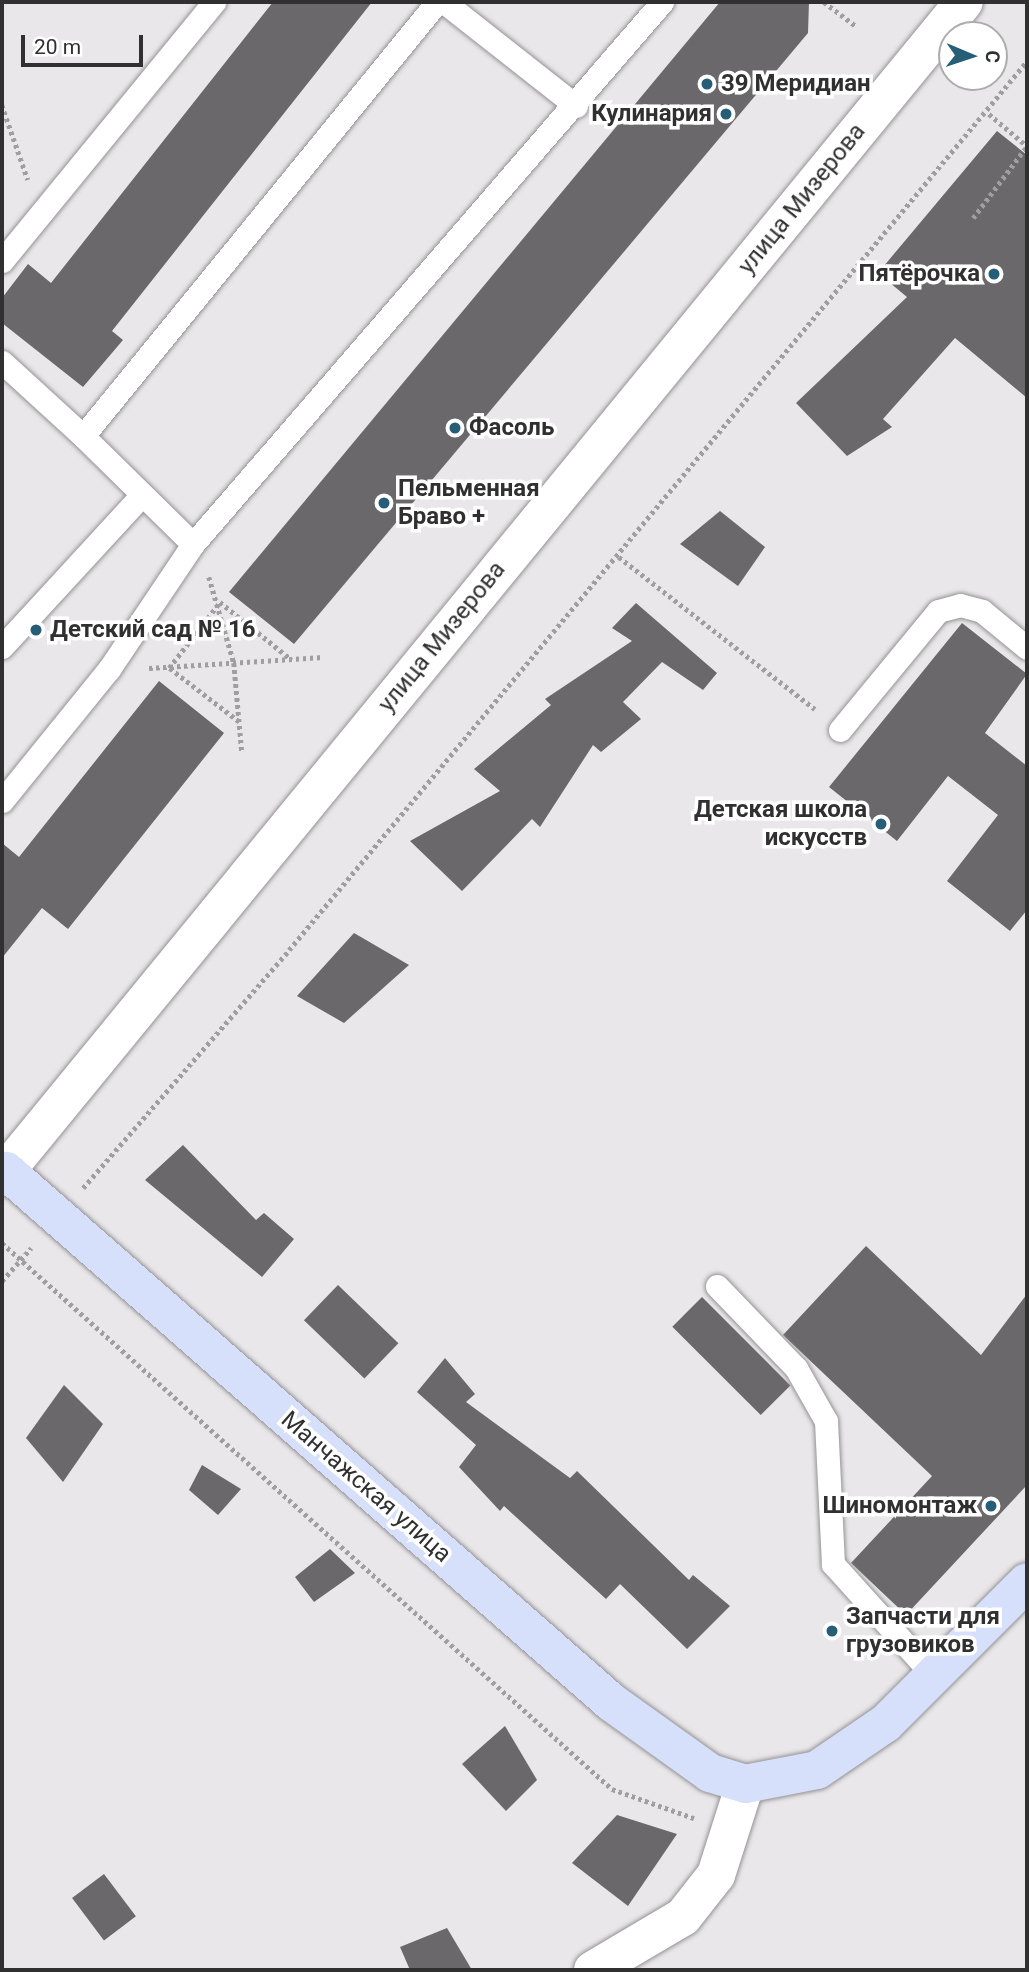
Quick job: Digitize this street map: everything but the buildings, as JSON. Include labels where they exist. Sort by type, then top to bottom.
[{"type":"main road","name":"улица Мизерова","points":[[3,1172],[964,2]]},
{"type":"main road","name":"Манчажская улица","points":[[3,1172],[58,1217],[611,1702],[676,1754],[745,1784]]},
{"type":"main road","points":[[593,1970],[683,1917],[716,1875],[745,1784],[817,1770],[886,1723],[934,1676],[1014,1611],[1027,1582]]},
{"type":"lane","points":[[2,261],[214,2]]},
{"type":"lane","points":[[82,436],[437,2]]},
{"type":"lane","points":[[444,2],[576,106]]},
{"type":"lane","points":[[2,801],[109,669],[193,544],[576,106],[662,2]]},
{"type":"lane","points":[[2,362],[193,544]]},
{"type":"lane","points":[[2,648],[10,622],[141,496]]},
{"type":"lane","points":[[840,730],[937,611],[960,605],[982,611],[1027,648]]},
{"type":"lane","points":[[717,1286],[796,1368],[826,1421],[833,1564],[934,1676]]},
{"type":"path","points":[[824,2],[856,26]]},
{"type":"path","points":[[2,1281],[619,556],[989,114],[1027,61]]},
{"type":"path","points":[[2,105],[40,214]]},
{"type":"path","points":[[973,218],[1027,146],[989,114]]},
{"type":"path","points":[[193,544],[220,602],[234,663],[242,753]]},
{"type":"path","points":[[619,556],[840,730]]},
{"type":"path","points":[[220,602],[292,660]]},
{"type":"path","points":[[169,668],[220,602]]},
{"type":"path","points":[[109,669],[169,668],[323,657]]},
{"type":"path","points":[[169,668],[239,722]]},
{"type":"path","points":[[2,1243],[612,1789],[729,1830]]},
{"type":"place","name":"39 Меридиан","points":[[707,84]]},
{"type":"place","name":"Кулинария","points":[[726,114]]},
{"type":"place","name":"Пятёрочка","points":[[994,274]]},
{"type":"place","name":"Фасоль","points":[[455,428]]},
{"type":"place","name":"Пельменная Браво +","points":[[384,503]]},
{"type":"place","name":"Детский сад № 16","points":[[36,630]]},
{"type":"place","name":"Детская школа искусств","points":[[881,824]]},
{"type":"place","name":"Шиномонтаж","points":[[991,1506]]},
{"type":"place","name":"Запчасти для грузовиков","points":[[832,1631]]}]
